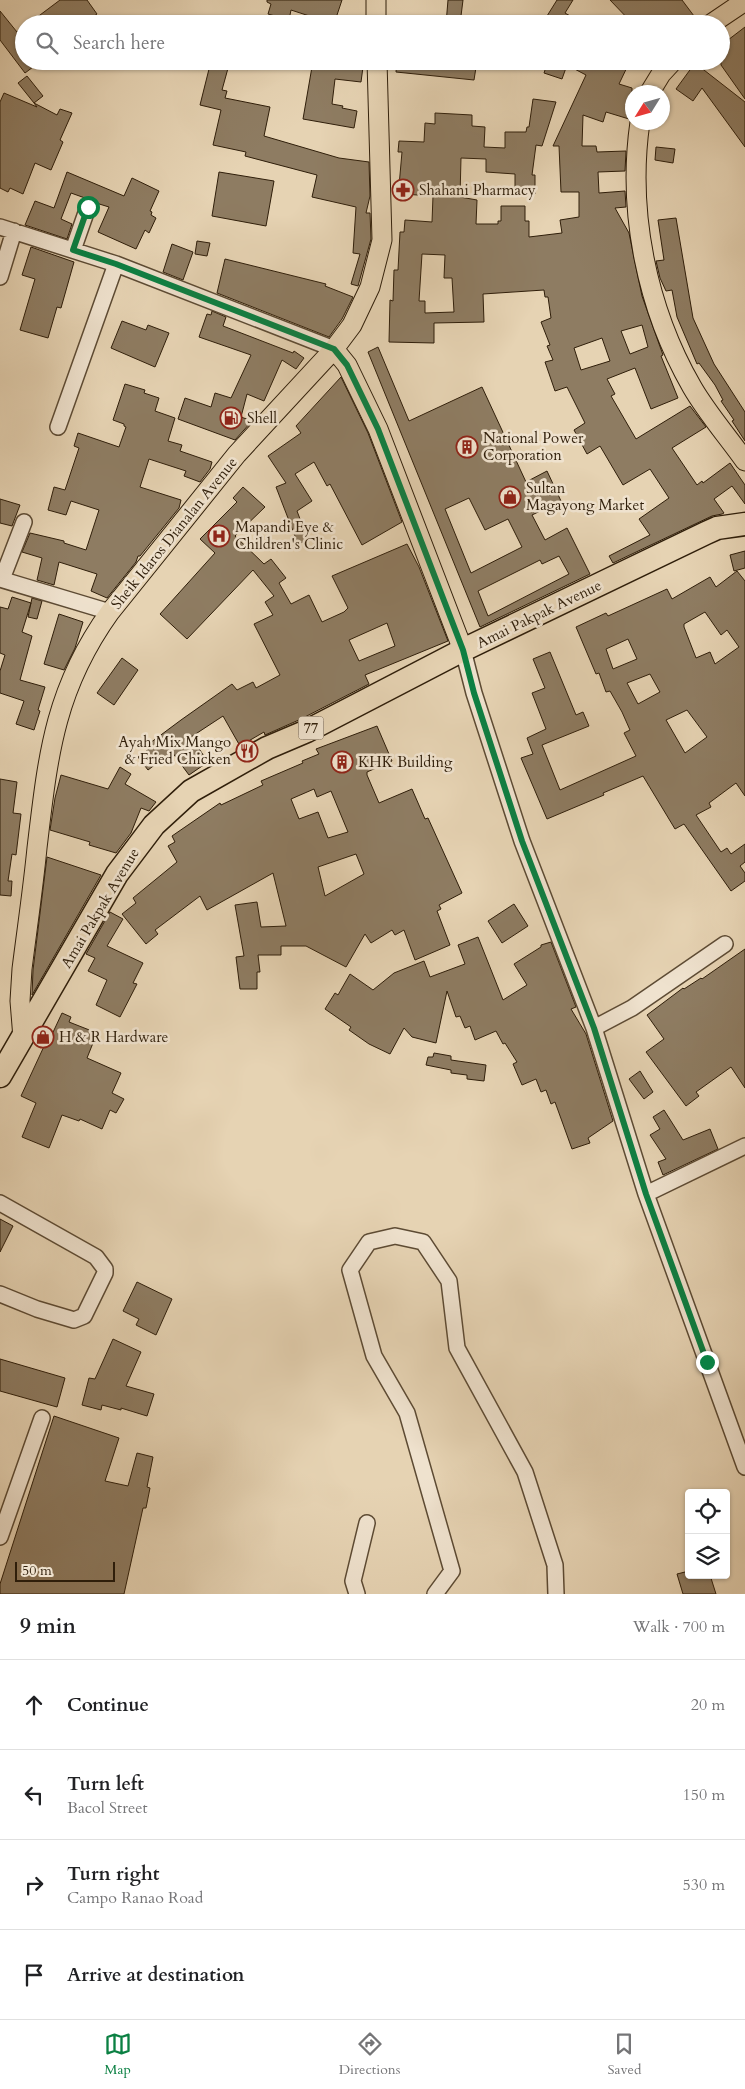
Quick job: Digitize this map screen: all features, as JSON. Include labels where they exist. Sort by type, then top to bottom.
[{"type":"highway","name":"Amai Pakpak Avenue","points":[[0,1076],[13,1048],[117,874],[149,832],[171,808],[191,791],[267,748],[307,730],[463,650],[706,533],[723,527],[745,524]]},
{"type":"main road","points":[[376,0],[376,15]]},
{"type":"main road","points":[[724,15],[745,1]]},
{"type":"main road","name":"Sheik Idaros Dianalan Avenue","points":[[13,1048],[49,753],[58,716],[77,665],[92,637],[110,612],[237,454],[334,349],[352,325],[370,287],[382,240],[377,70]]},
{"type":"main road","points":[[654,85],[665,70]]},
{"type":"main road","points":[[639,130],[636,158],[637,216],[656,304],[692,387],[745,461]]},
{"type":"main road","points":[[334,349],[347,365],[378,429],[463,650]]},
{"type":"street","points":[[73,250],[88,207]]},
{"type":"street","points":[[0,277],[7,229],[116,264],[334,349]]},
{"type":"street","points":[[58,427],[116,264]]},
{"type":"street","points":[[24,522],[1,579],[110,612]]},
{"type":"street","points":[[463,650],[474,693],[522,841],[594,1028],[646,1194],[745,1467]]},
{"type":"street","points":[[594,1028],[632,1008],[725,944]]},
{"type":"street","points":[[646,1194],[745,1146]]},
{"type":"street","points":[[0,1203],[96,1257],[105,1269],[105,1274],[84,1316],[80,1319],[74,1320],[37,1309],[0,1294]]},
{"type":"street","points":[[435,1594],[452,1571],[406,1413],[374,1356],[350,1270],[368,1242],[395,1236],[423,1242],[449,1281],[458,1348],[525,1472],[555,1565],[556,1594]]},
{"type":"street","points":[[0,1537],[42,1418]]},
{"type":"street","points":[[356,1594],[352,1581],[367,1523]]},
{"type":"building","points":[[60,0],[87,0],[97,14],[96,15],[40,15]]},
{"type":"building","points":[[267,0],[342,0],[337,15],[306,15],[291,10],[290,15],[272,15],[268,14],[271,4]]},
{"type":"building","points":[[448,0],[463,0],[461,15],[447,15]]},
{"type":"building","points":[[557,0],[573,0],[565,13],[568,15],[548,15]]},
{"type":"building","points":[[610,0],[682,0],[693,15],[624,15]]},
{"type":"building","points":[[0,11],[15,30],[15,60],[0,40]]},
{"type":"building","points":[[745,27],[745,99],[725,70],[730,70],[730,38]]},
{"type":"building","points":[[209,70],[228,70],[222,90],[227,91],[225,98],[270,107],[264,136],[339,158],[369,162],[370,196],[366,213],[370,213],[371,239],[358,286],[351,284],[360,254],[353,253],[356,207],[312,197],[317,175],[245,156],[246,152],[213,145],[221,110],[200,105]]},
{"type":"building","points":[[311,70],[363,70],[361,82],[335,79],[332,104],[357,111],[354,128],[303,119]]},
{"type":"building","points":[[396,70],[476,70],[474,80],[396,72]]},
{"type":"building","points":[[545,70],[565,70],[562,79],[544,73]]},
{"type":"building","points":[[576,70],[626,70],[619,84],[625,86],[625,118],[606,112],[603,122],[583,115],[582,146],[596,146],[597,152],[626,151],[625,171],[598,172],[599,193],[625,191],[626,207],[615,208],[629,233],[642,296],[663,355],[661,356],[678,398],[651,409],[635,368],[607,379],[615,394],[611,396],[636,439],[690,406],[706,427],[672,448],[697,485],[702,481],[703,483],[730,463],[745,485],[745,504],[732,486],[714,499],[724,513],[712,516],[613,563],[609,556],[650,535],[639,519],[669,498],[650,469],[623,485],[600,446],[587,454],[574,430],[585,423],[567,387],[555,391],[545,362],[553,360],[547,346],[550,345],[541,322],[551,318],[548,297],[545,297],[544,290],[483,294],[484,322],[434,323],[434,343],[389,342],[390,300],[393,301],[394,270],[398,270],[400,232],[404,232],[405,220],[432,222],[433,196],[402,194],[402,186],[399,186],[402,152],[398,152],[399,141],[424,142],[425,123],[435,124],[435,113],[472,115],[472,126],[485,127],[484,147],[505,148],[505,132],[526,132],[527,127],[529,127],[533,99],[556,102],[542,146],[536,145],[532,175],[535,175],[535,194],[515,194],[515,174],[486,172],[486,159],[461,158],[460,197],[477,200],[476,224],[498,224],[498,221],[501,221],[501,206],[525,206],[525,221],[529,221],[529,237],[562,233],[560,220],[579,217],[579,192],[561,192],[559,146],[553,146],[586,75]],"holes":[[[422,254],[445,255],[444,278],[452,278],[454,312],[425,313],[425,301],[419,301]],[[642,325],[648,347],[630,354],[621,331]],[[602,338],[610,361],[581,370],[574,348]]]},
{"type":"building","points":[[690,70],[704,70],[745,102],[745,147],[702,88],[693,101],[676,89]]},
{"type":"building","points":[[27,76],[43,96],[34,103],[18,83]]},
{"type":"building","points":[[4,93],[37,107],[34,103],[57,115],[60,109],[72,113],[60,140],[63,142],[51,170],[35,163],[23,194],[10,188],[8,192],[0,188],[0,102]]},
{"type":"building","points":[[656,147],[675,149],[673,163],[655,160]]},
{"type":"building","points":[[67,172],[124,196],[132,178],[159,191],[150,211],[152,212],[151,215],[156,218],[149,233],[145,230],[136,249],[98,232],[109,207],[96,203],[92,198],[85,198],[71,193],[61,219],[72,224],[67,239],[25,225],[35,201],[54,208]]},
{"type":"building","points":[[219,172],[274,181],[266,226],[212,216]]},
{"type":"building","points":[[676,218],[693,318],[714,364],[745,412],[745,441],[721,401],[723,400],[715,385],[699,363],[697,364],[677,317],[672,290],[666,291],[660,278],[656,261],[664,260],[658,220]]},
{"type":"building","points":[[197,241],[210,243],[207,256],[195,254]]},
{"type":"building","points":[[172,244],[193,252],[183,280],[163,272]]},
{"type":"building","points":[[31,247],[74,262],[61,308],[57,307],[48,338],[20,330],[35,279],[22,275]]},
{"type":"building","points":[[225,259],[326,284],[325,286],[353,297],[342,319],[329,337],[217,293]]},
{"type":"building","points":[[212,311],[226,317],[223,326],[293,353],[294,351],[304,358],[296,369],[282,360],[264,401],[247,394],[241,417],[252,421],[235,440],[178,419],[185,398],[211,407],[215,393],[231,398],[251,355],[199,337],[207,314],[211,315]]},
{"type":"building","points":[[122,321],[146,330],[148,325],[169,333],[155,367],[111,348]]},
{"type":"building","points":[[378,347],[409,421],[482,387],[526,482],[547,471],[561,501],[532,515],[545,540],[567,528],[590,574],[480,627],[368,352]],"holes":[[[469,498],[485,530],[508,519],[522,547],[471,573],[445,509]],[[559,556],[569,574],[488,616],[478,591],[540,560],[542,564]]]},
{"type":"building","points":[[341,377],[368,433],[402,522],[362,545],[330,484],[327,486],[314,462],[295,474],[312,501],[297,511],[308,540],[298,544],[276,487],[286,483],[268,456],[301,433],[296,426]]},
{"type":"building","points":[[125,384],[145,390],[144,393],[159,398],[155,411],[175,418],[168,441],[182,445],[180,451],[212,462],[210,469],[200,482],[184,476],[186,471],[149,459],[140,487],[181,500],[179,508],[140,556],[138,556],[136,562],[107,598],[91,591],[97,574],[59,562],[54,585],[37,580],[42,558],[22,552],[30,533],[64,541],[64,543],[86,550],[99,510],[71,501],[66,515],[48,510],[54,487],[65,490],[79,448],[74,446],[78,433],[119,447],[126,427],[124,424],[113,420]]},
{"type":"building","points":[[243,487],[265,507],[235,536],[264,564],[271,559],[286,578],[279,583],[291,604],[309,595],[322,622],[344,612],[348,608],[332,576],[407,544],[419,567],[448,641],[365,675],[369,684],[301,719],[265,735],[264,732],[240,746],[223,716],[191,737],[208,762],[189,775],[172,752],[148,770],[138,757],[149,749],[146,746],[181,720],[232,684],[237,690],[253,682],[256,688],[280,675],[254,624],[273,615],[265,602],[274,596],[253,570],[187,639],[160,614],[215,553],[200,539],[237,502],[233,498]],"holes":[[[387,623],[395,646],[359,661],[349,640]]]},
{"type":"building","points":[[0,499],[20,505],[12,526],[0,523]]},
{"type":"building","points":[[745,551],[745,568],[734,571],[730,555]]},
{"type":"building","points":[[737,571],[745,581],[745,796],[736,783],[709,803],[711,807],[696,815],[721,852],[727,848],[731,854],[745,844],[745,862],[740,866],[745,873],[745,881],[731,891],[684,824],[675,829],[643,776],[547,819],[521,758],[533,754],[527,738],[546,729],[532,693],[545,688],[533,659],[550,652],[576,715],[583,712],[589,726],[542,745],[560,790],[636,756],[624,733],[630,730],[622,712],[610,691],[606,692],[599,673],[596,674],[576,627],[606,613],[608,616],[667,589],[672,599],[710,577],[716,587]],"holes":[[[705,612],[721,635],[727,630],[739,647],[715,664],[710,652],[696,658],[684,624]],[[628,639],[637,659],[613,669],[606,649]],[[650,674],[660,692],[638,704],[627,683]],[[687,710],[707,737],[685,753],[666,720]]]},
{"type":"building","points":[[12,597],[31,603],[22,632],[32,636],[20,680],[45,687],[34,730],[16,724],[24,701],[0,693],[0,671],[5,655],[0,653],[0,607],[8,609]]},
{"type":"building","points":[[32,598],[42,601],[37,619],[28,617]]},
{"type":"building","points":[[59,614],[83,622],[75,648],[64,670],[44,664]]},
{"type":"building","points":[[122,658],[138,670],[114,705],[97,693]]},
{"type":"building","points":[[377,726],[392,761],[367,772],[379,803],[412,789],[425,819],[428,818],[462,893],[439,905],[441,909],[437,911],[450,945],[415,960],[404,930],[395,935],[392,930],[371,943],[365,934],[346,967],[306,946],[281,946],[281,955],[258,955],[260,972],[257,972],[257,989],[240,989],[236,957],[244,956],[235,905],[257,902],[261,927],[286,926],[273,873],[207,910],[200,896],[155,930],[158,934],[146,944],[122,914],[136,903],[133,898],[177,862],[168,846],[175,842],[172,836],[220,803],[221,805],[263,785],[261,781],[319,754],[316,749]],"holes":[[[314,789],[317,797],[331,791],[348,832],[328,838],[318,812],[299,819],[291,799]],[[356,854],[364,874],[325,896],[318,867]]]},
{"type":"building","points":[[120,767],[131,774],[125,784],[156,802],[149,811],[141,808],[131,833],[116,853],[89,845],[90,842],[50,830],[61,775],[108,789]]},
{"type":"building","points":[[0,779],[17,782],[13,813],[21,814],[16,855],[12,854],[8,881],[12,881],[11,896],[0,895]]},
{"type":"building","points":[[47,857],[101,875],[32,995],[33,970]]},
{"type":"building","points":[[514,904],[528,926],[502,943],[488,921]]},
{"type":"building","points":[[110,912],[123,919],[107,946],[143,963],[133,983],[137,984],[120,1017],[96,1005],[107,980],[88,971],[95,958],[86,954]]},
{"type":"building","points":[[478,937],[503,1000],[527,985],[514,964],[541,947],[541,945],[551,942],[576,1007],[571,1009],[586,1034],[613,1121],[588,1138],[590,1143],[572,1149],[555,1102],[551,1104],[546,1090],[541,1092],[536,1079],[522,1085],[513,1064],[517,1062],[496,1031],[475,1040],[470,1026],[465,1028],[460,1016],[456,1017],[447,991],[436,1043],[412,1037],[404,1028],[390,1054],[369,1044],[349,1030],[351,1027],[325,1009],[335,993],[338,995],[350,974],[373,990],[394,973],[424,961],[430,977],[465,964],[458,945]]},
{"type":"building","points":[[745,949],[745,1088],[731,1067],[696,1092],[699,1096],[686,1106],[646,1052],[664,1039],[647,1015],[683,988],[702,979]]},
{"type":"building","points":[[62,1013],[71,1017],[69,1022],[97,1033],[87,1058],[121,1073],[112,1093],[124,1099],[116,1113],[110,1110],[102,1129],[80,1119],[79,1121],[62,1115],[49,1148],[22,1137],[36,1103],[21,1096],[46,1042],[48,1043]]},
{"type":"building","points":[[434,1053],[451,1056],[451,1060],[486,1065],[484,1081],[467,1079],[467,1075],[451,1073],[451,1070],[426,1065],[428,1057],[433,1057]]},
{"type":"building","points":[[640,1071],[653,1092],[644,1099],[629,1079]]},
{"type":"building","points":[[664,1110],[683,1140],[710,1129],[718,1149],[663,1175],[658,1162],[666,1159],[650,1135],[660,1129],[653,1117]]},
{"type":"building","points":[[0,1219],[13,1226],[0,1252]]},
{"type":"building","points":[[137,1282],[172,1299],[156,1335],[136,1325],[139,1319],[123,1311]]},
{"type":"building","points":[[113,1339],[141,1352],[126,1386],[154,1394],[147,1416],[121,1408],[121,1410],[102,1405],[101,1410],[82,1405],[89,1378],[95,1379]]},
{"type":"building","points":[[0,1359],[65,1378],[57,1407],[0,1391]]},
{"type":"building","points":[[54,1416],[119,1438],[105,1481],[128,1486],[137,1453],[153,1457],[147,1487],[150,1488],[146,1508],[143,1508],[124,1594],[0,1594],[0,1584]]},
{"type":"building","points":[[685,1572],[685,1579],[711,1579],[716,1594],[683,1594],[677,1574]]},
{"type":"place","name":"Shahani Pharmacy","points":[[403,190]]},
{"type":"place","name":"Shell","points":[[231,418]]},
{"type":"place","name":"National Power Corporation","points":[[467,447]]},
{"type":"place","name":"Sultan Magayong Market","points":[[510,497]]},
{"type":"place","name":"Mapandi Eye & Children's Clinic","points":[[219,536]]},
{"type":"place","name":"Ayah Mix Mango & Fried Chicken","points":[[247,751]]},
{"type":"place","name":"KHK Building","points":[[342,762]]},
{"type":"place","name":"H & R Hardware","points":[[43,1037]]},
{"type":"route","points":[[88,207],[73,250],[116,264],[334,349],[347,365],[378,429],[463,650],[474,693],[522,841],[594,1028],[646,1194],[707,1362]]}]
